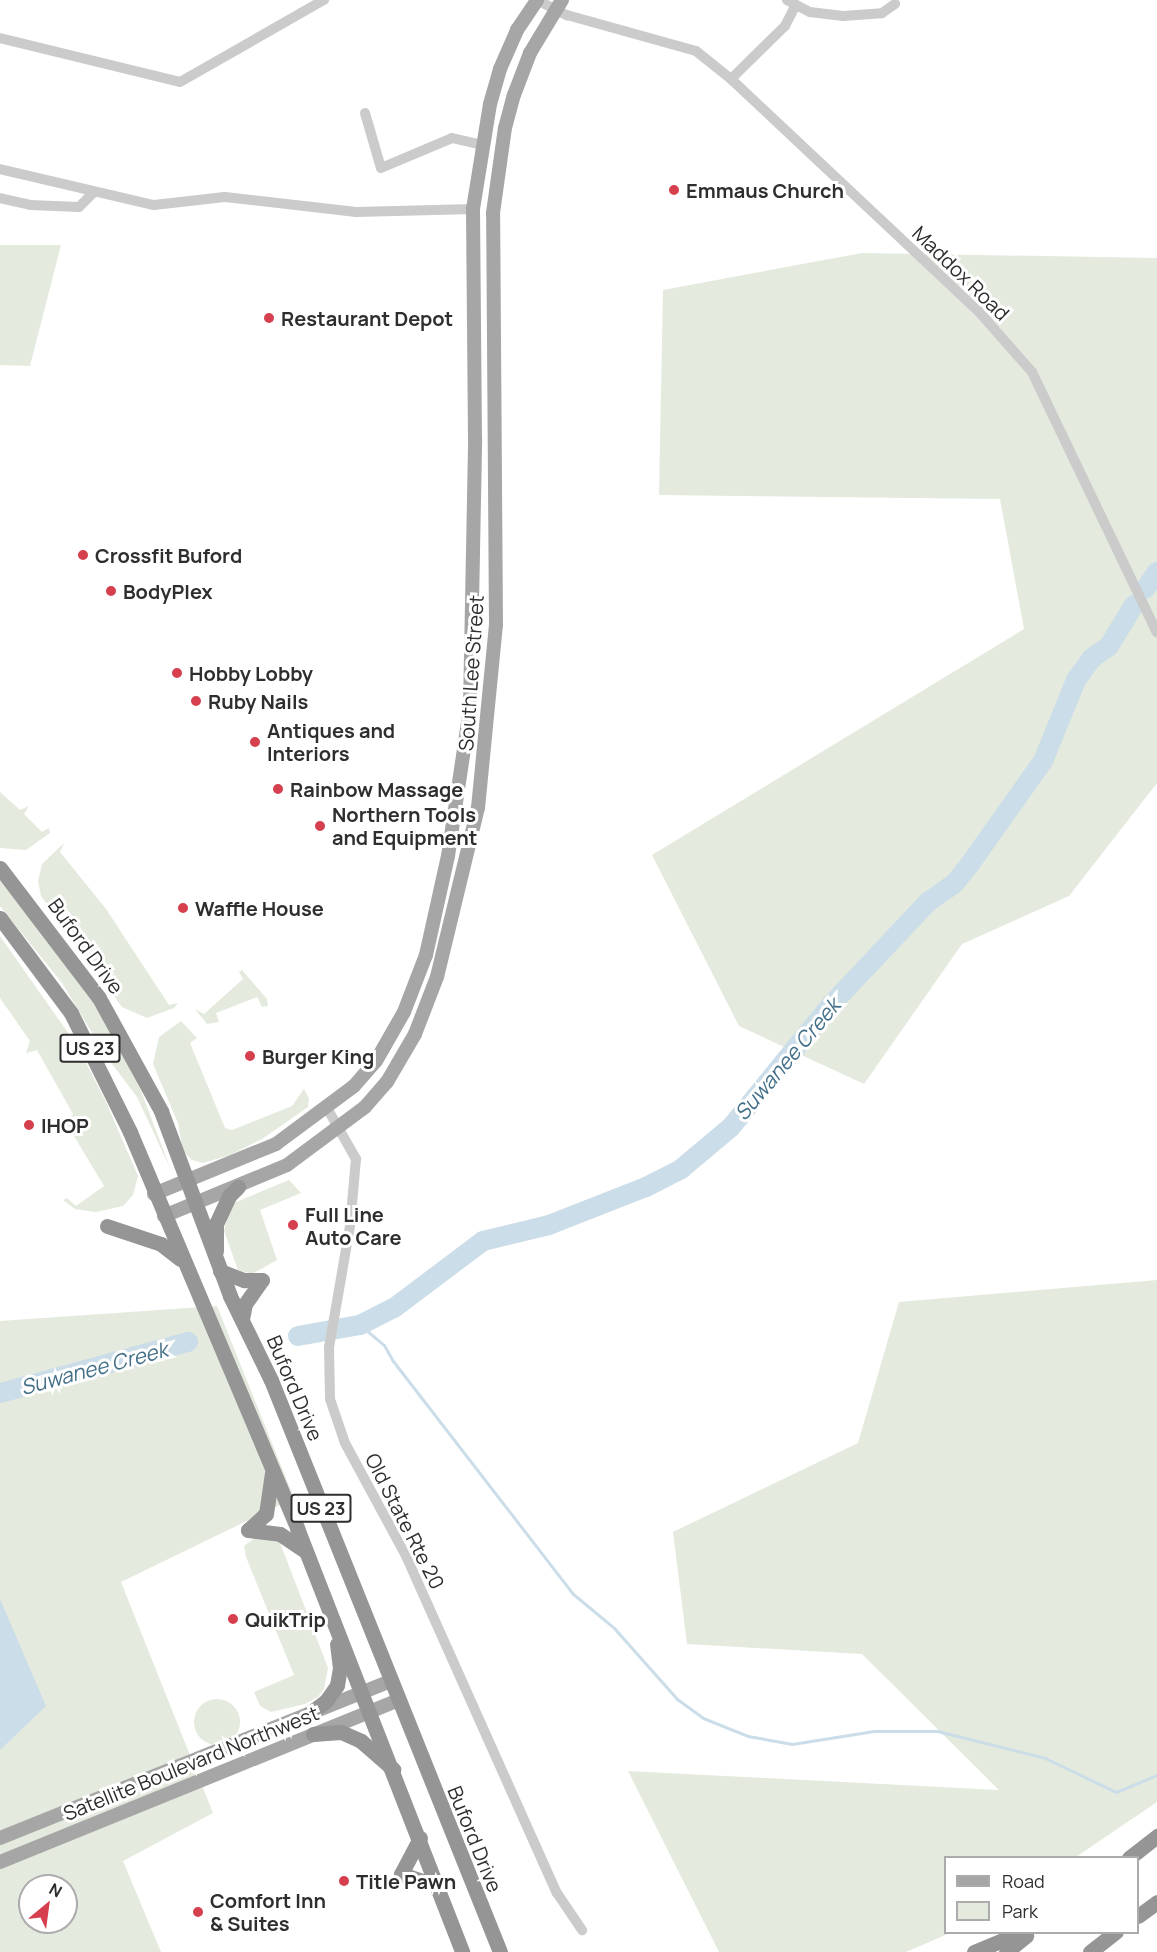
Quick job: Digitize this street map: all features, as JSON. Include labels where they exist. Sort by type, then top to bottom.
[{"type":"highway","name":"Buford Drive","points":[[0,868],[76,966],[120,1030],[161,1111],[184,1180],[218,1265],[293,1435],[396,1701],[500,1952]]},
{"type":"highway","name":"US 23","points":[[0,918],[71,1013],[102,1071],[306,1552],[420,1838],[462,1952]]},
{"type":"highway","points":[[238,1187],[229,1196],[216,1224],[218,1265],[244,1280],[262,1280],[245,1304],[242,1319]]},
{"type":"highway","points":[[107,1226],[161,1244],[185,1263]]},
{"type":"highway","points":[[272,1470],[266,1514],[248,1530],[280,1534],[306,1552]]},
{"type":"highway","points":[[310,1713],[326,1701],[337,1685],[340,1668],[335,1623]]},
{"type":"highway","points":[[313,1734],[341,1732],[361,1741],[393,1769]]},
{"type":"highway","points":[[1130,1856],[1157,1836]]},
{"type":"highway","points":[[420,1838],[401,1874],[438,1886]]},
{"type":"highway","points":[[974,1952],[1017,1934]]},
{"type":"highway","points":[[1006,1952],[1028,1934]]},
{"type":"highway","points":[[1090,1952],[1113,1934]]},
{"type":"highway","points":[[1109,1952],[1124,1934]]},
{"type":"main road","name":"South Lee Street","points":[[154,1194],[276,1144],[327,1108],[376,1061],[404,1012],[426,955],[448,856],[471,708],[476,439],[473,209],[483,145],[500,69],[517,30],[537,0]]},
{"type":"main road","name":"South Lee Street","points":[[164,1216],[193,1202],[238,1187],[287,1165],[365,1107],[387,1082],[415,1034],[437,977],[478,808],[497,605],[493,213],[505,128],[514,95],[530,53],[558,6]]},
{"type":"main road","name":"Satellite Boulevard Northwest","points":[[0,1838],[389,1682]]},
{"type":"main road","name":"Satellite Boulevard Northwest","points":[[0,1862],[396,1701]]},
{"type":"street","points":[[0,38],[180,82],[324,0]]},
{"type":"street","name":"Maddox Road","points":[[537,0],[558,6],[634,37],[696,51],[731,79],[980,313],[1032,372],[1157,633]]},
{"type":"street","points":[[731,79],[785,26],[791,3],[843,16],[882,13],[895,4]]},
{"type":"street","points":[[365,113],[381,168],[452,138],[483,145]]},
{"type":"street","points":[[0,169],[93,193],[154,205],[225,197],[356,212],[473,209]]},
{"type":"street","points":[[0,198],[30,205],[79,207],[93,193]]},
{"type":"street","name":"Old State Rte 20","points":[[327,1108],[356,1159],[350,1226],[335,1296],[329,1347],[330,1399],[345,1443],[406,1556],[557,1893],[582,1930]]},
{"type":"green space","points":[[0,245],[61,245],[30,366],[0,365]]},
{"type":"green space","points":[[862,253],[1157,258],[1157,783],[1069,896],[962,944],[864,1084],[739,1026],[652,855],[1024,629],[1000,499],[659,495],[663,290]]},
{"type":"green space","points":[[0,792],[20,810],[29,806],[24,814],[42,832],[49,828],[50,833],[26,850],[0,848]]},
{"type":"green space","points":[[64,843],[60,852],[106,909],[169,1005],[178,1003],[174,1008],[147,1018],[122,1007],[41,896],[38,881],[42,864]]},
{"type":"green space","points":[[0,881],[79,980],[109,1027],[141,1091],[171,1170],[137,1097],[106,1056],[62,983],[0,906]]},
{"type":"green space","points":[[0,936],[78,1047],[106,1102],[138,1176],[133,1195],[123,1206],[96,1212],[75,1209],[63,1200],[67,1198],[76,1206],[104,1186],[65,1121],[73,1114],[37,1050],[26,1053],[30,1041],[0,998]]},
{"type":"green space","points":[[242,970],[267,999],[268,1006],[262,1007],[257,997],[216,1013],[219,1022],[207,1024],[195,1009],[204,1014],[243,979],[239,972]]},
{"type":"green space","points":[[181,1021],[197,1038],[190,1043],[225,1128],[232,1130],[292,1106],[304,1089],[309,1098],[308,1107],[262,1139],[230,1155],[203,1163],[192,1160],[183,1151],[178,1123],[153,1064],[159,1037]]},
{"type":"green space","points":[[289,1180],[301,1193],[260,1210],[277,1260],[252,1274],[238,1270],[224,1231],[231,1204]]},
{"type":"green space","points":[[1157,1280],[1157,1802],[1077,1856],[944,1856],[944,1934],[948,1934],[906,1952],[719,1952],[628,1771],[999,1790],[862,1654],[687,1644],[673,1532],[858,1443],[899,1302]]},
{"type":"green space","points":[[217,1306],[294,1498],[121,1582],[213,1813],[123,1861],[161,1952],[0,1952],[0,1321]]},
{"type":"green space","points":[[255,1538],[279,1540],[328,1668],[324,1689],[318,1697],[305,1704],[271,1712],[260,1706],[254,1692],[294,1675],[246,1557],[244,1546]]},
{"type":"green space","points":[[217,1699],[233,1706],[240,1722],[233,1738],[217,1745],[201,1738],[194,1722],[201,1706]]},
{"type":"water","points":[[0,1599],[46,1706],[0,1750]]},
{"type":"waterway","name":"Suwanee Creek","points":[[1145,589],[1157,572]]},
{"type":"waterway","name":"Suwanee Creek","points":[[298,1336],[360,1325],[394,1308],[483,1241],[549,1225],[646,1187],[681,1169],[731,1127],[830,1006],[928,902],[954,884],[970,864],[1043,761],[1076,680],[1092,658],[1109,646],[1134,605]]},
{"type":"waterway","points":[[360,1325],[384,1345],[393,1361],[572,1593],[614,1628],[677,1699],[703,1718],[748,1736],[792,1744],[874,1731],[937,1731],[1045,1758],[1116,1792],[1157,1775]]},
{"type":"waterway","name":"Suwanee Creek","points":[[0,1393],[188,1342]]},
{"type":"place","name":"Emmaus Church","points":[[674,190]]},
{"type":"place","name":"Restaurant Depot","points":[[269,318]]},
{"type":"place","name":"Crossfit Buford","points":[[83,555]]},
{"type":"place","name":"BodyPlex","points":[[111,591]]},
{"type":"place","name":"Hobby Lobby","points":[[177,673]]},
{"type":"place","name":"Ruby Nails","points":[[196,701]]},
{"type":"place","name":"Antiques and Interiors","points":[[255,742]]},
{"type":"place","name":"Rainbow Massage","points":[[278,789]]},
{"type":"place","name":"Northern Tools and Equipment","points":[[320,826]]},
{"type":"place","name":"Waffle House","points":[[183,908]]},
{"type":"place","name":"Burger King","points":[[250,1056]]},
{"type":"place","name":"IHOP","points":[[29,1125]]},
{"type":"place","name":"Full Line Auto Care","points":[[293,1225]]},
{"type":"place","name":"QuikTrip","points":[[233,1619]]},
{"type":"place","name":"Title Pawn","points":[[344,1881]]},
{"type":"place","name":"Comfort Inn & Suites","points":[[198,1912]]}]
